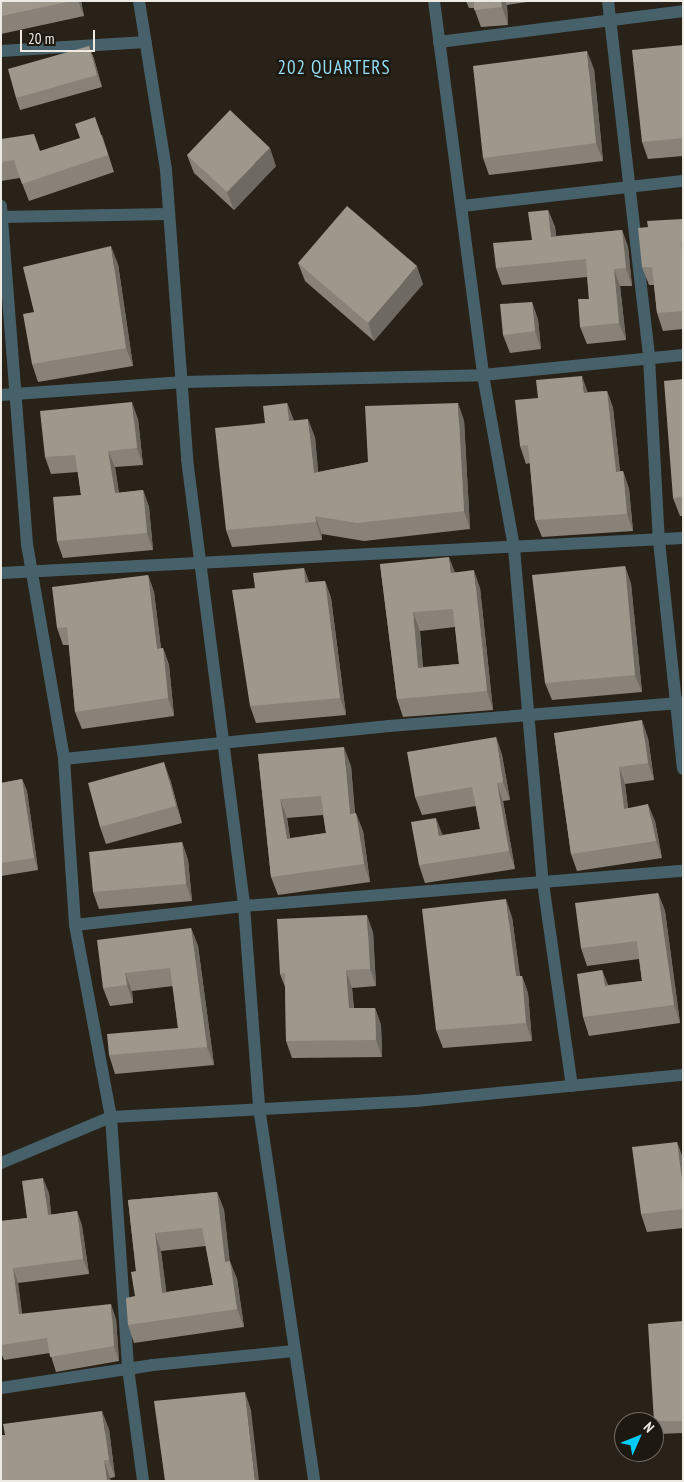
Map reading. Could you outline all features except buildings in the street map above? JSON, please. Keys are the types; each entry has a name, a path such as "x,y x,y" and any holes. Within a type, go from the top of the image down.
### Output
{"street":[{"path":"140,1 169,214 184,382 187,459 244,906 259,1107 293,1351 314,1481"},
{"path":"434,1 484,375 514,548 543,883 572,1086"},
{"path":"608,1 649,358 659,541 679,703 683,769"},
{"path":"439,42 683,12"},
{"path":"1,51 146,42"},
{"path":"462,206 683,181"},
{"path":"142,1481 128,1368 111,1117 75,925 64,760 34,570 27,544 7,395 2,213 169,214"},
{"path":"7,395 184,382 484,375 683,355"},
{"path":"1,573 659,541 683,538"},
{"path":"64,760 223,741 530,718 679,703"},
{"path":"75,925 244,906 683,871"},
{"path":"1,1163 111,1117 259,1107 416,1101 683,1075"},
{"path":"1,1388 128,1368 293,1351"}],"district":[{"name":"202 QUARTERS","path":"334,68"}]}
